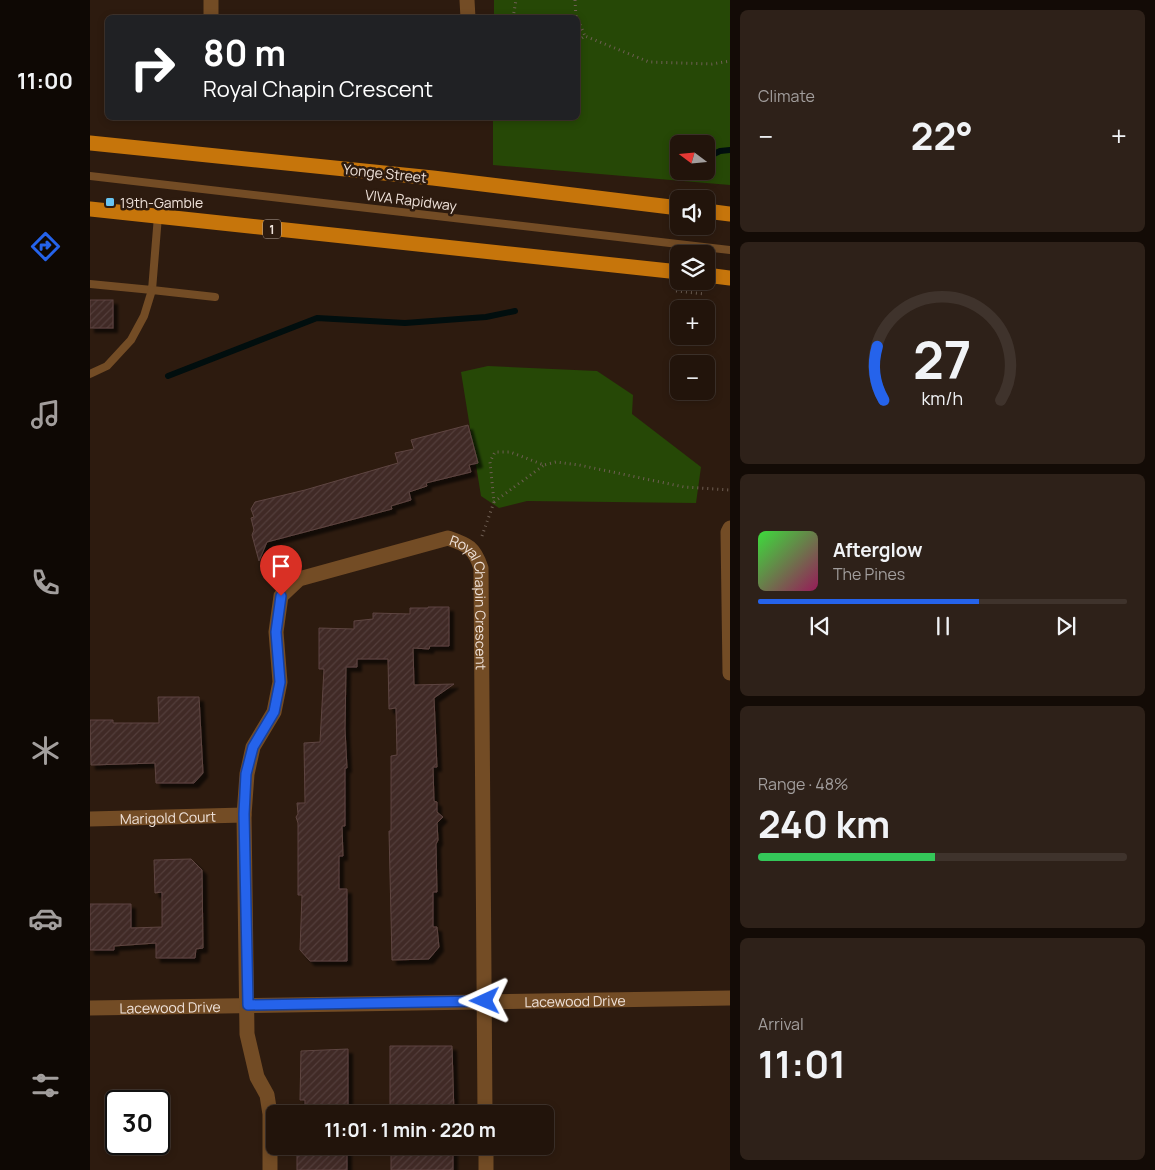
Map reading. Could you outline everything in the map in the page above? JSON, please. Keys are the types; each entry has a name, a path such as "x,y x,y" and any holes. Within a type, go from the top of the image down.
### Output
{"main road":[{"name":"Yonge Street","path":"90,143 433,178 670,207"},
{"name":"1","path":"90,209 670,271"},
{"path":"715,212 730,214"},
{"path":"715,276 730,278"}],"street":[{"path":"211,0 211,15"},
{"path":"467,0 468,15"},
{"path":"730,528 728,532 730,673"},
{"name":"Royal Chapin Crescent","path":"270,1170 270,1114 267,1095 257,1077 247,1034 244,814 246,774 253,747 274,712 280,682 276,632 281,596 299,579 448,538 466,544 476,553 481,568 485,1105"},
{"name":"Marigold Court","path":"90,819 244,814"},
{"name":"Lacewood Drive","path":"90,1008 730,998"},
{"path":"486,1155 486,1170"}],"lane":[{"name":"VIVA Rapidway","path":"90,176 730,250"},
{"path":"90,374 108,366 130,340 144,316 152,290 158,216"},
{"path":"90,284 215,297"}],"path":[{"path":"514,15 516,0"},
{"path":"575,0 576,15"},
{"path":"580,27 584,36 649,62 712,64 730,60"},
{"path":"580,39 584,36"},
{"path":"476,553 494,502 490,462 495,452 510,452 544,465"},
{"path":"494,502 544,465 556,462 684,487 730,490"}],"green space":[{"path":"494,0 730,0 730,185 671,180 715,180 715,135 670,135 670,180 493,165 493,120 580,120 580,15 494,15"},
{"path":"488,366 597,371 633,395 632,414 701,467 696,503 527,501 499,508 481,496 461,372"}],"building":[{"path":"90,300 113,300 113,328 90,328"},
{"path":"468,425 478,463 469,465 471,472 426,483 427,486 409,492 411,500 391,506 392,509 267,542 259,561 252,535 254,530 251,518 254,517 251,509 255,502 305,490 398,463 395,453 414,449 411,440"},
{"path":"449,607 449,646 430,646 429,649 413,648 414,685 454,684 434,698 437,767 433,767 434,801 437,802 437,812 443,817 437,823 437,892 433,892 433,927 437,927 439,947 429,959 392,960 389,831 391,831 391,756 397,755 396,708 389,709 388,659 357,659 357,667 346,667 345,729 347,768 345,768 345,826 342,826 343,856 339,856 339,889 347,889 347,961 310,961 300,950 302,895 298,895 298,823 296,817 298,814 297,803 305,803 304,743 320,742 324,669 319,669 319,628 354,629 354,621 373,619 373,613 410,614 410,608"},
{"path":"158,697 199,697 203,773 194,783 156,783 155,763 91,765 90,720 113,720 113,723 159,723"},
{"path":"191,859 202,870 203,948 196,949 195,958 156,958 156,943 114,946 114,950 90,950 90,904 131,904 131,928 162,927 162,892 155,893 154,860"},
{"path":"390,1046 452,1046 454,1105 390,1105"},
{"path":"348,1049 348,1105 305,1105 305,1100 300,1100 301,1051"},
{"path":"297,1155 347,1155 347,1170 297,1170"},
{"path":"391,1155 453,1155 453,1170 391,1170"}],"waterway":[{"path":"715,154 730,150"},
{"path":"168,376 317,318 405,323 486,317 515,311"}],"place":[{"name":"19th-Gamble","path":"110,202"}],"route":[{"path":"281,596 276,632 280,682 274,712 253,747 246,774 244,814 248,1005 485,1001"}]}
